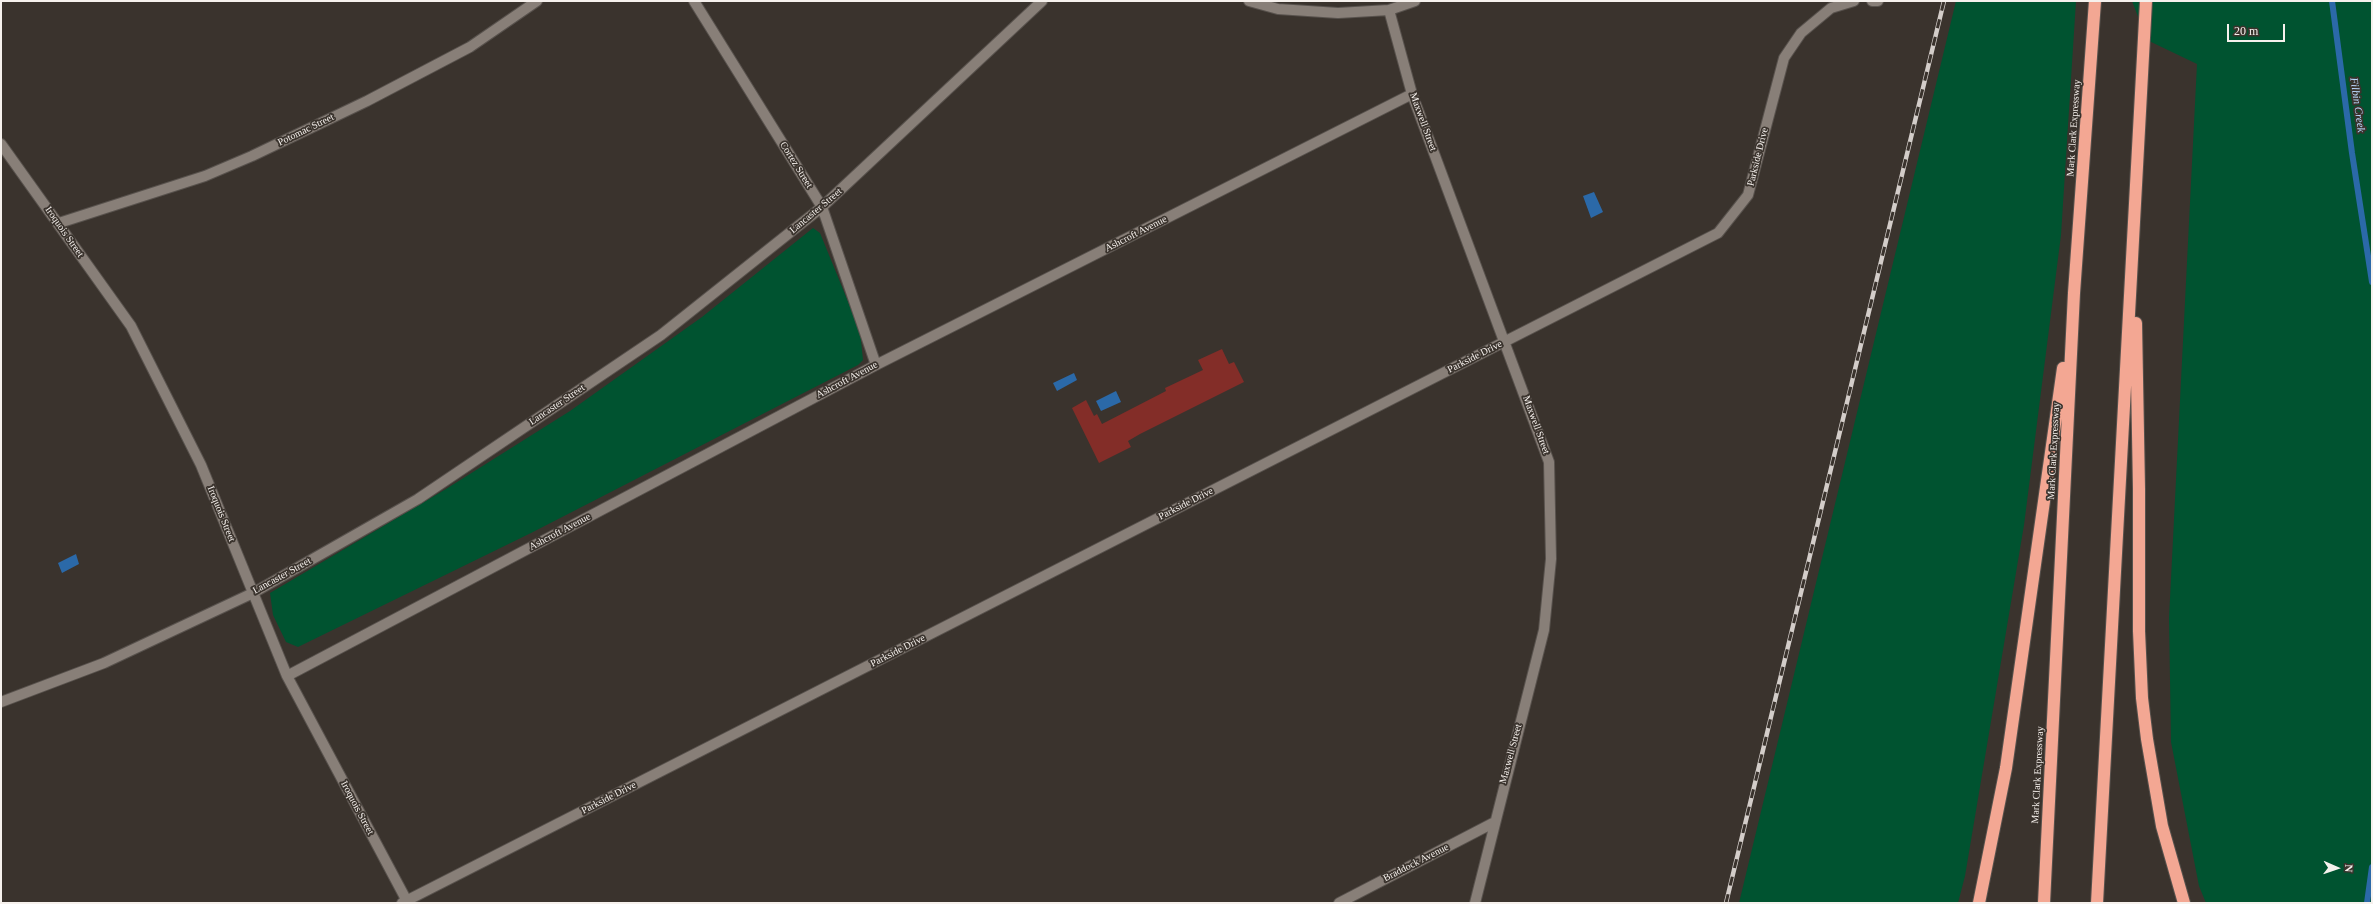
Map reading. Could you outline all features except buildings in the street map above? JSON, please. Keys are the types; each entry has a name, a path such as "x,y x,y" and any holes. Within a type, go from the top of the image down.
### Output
{"highway":[{"name":"Mark Clark Expressway","path":"2044,903 2074,293 2095,1"},
{"path":"2097,903 2146,1"},
{"path":"2134,226 2139,489 2139,631 2142,698 2157,798 2184,903"},
{"path":"1979,903 2006,768 2074,293"}],"street":[{"name":"Potomac Street","path":"59,223 204,176 252,156 367,101 470,47 537,1"},
{"name":"Cortez Street","path":"694,1 822,207 876,365"},
{"name":"Lancaster Street","path":"1,702 104,662 253,593 418,499 661,335 822,207 1042,1"},
{"path":"1249,1 1278,9 1338,13 1389,10 1415,1"},
{"name":"Parkside Drive","path":"405,902 1718,233 1748,195 1784,58 1800,33 1831,8 1854,1"},
{"path":"1872,1 1878,2"},
{"name":"Maxwell Street","path":"1389,10 1412,94 1506,341 1549,462 1551,559 1544,630 1475,903"},
{"name":"Ashcroft Avenue","path":"286,676 876,365 1412,94"},
{"name":"Iroquois Street","path":"1,144 59,223 131,326 200,465 286,676 405,902"},
{"name":"Braddock Avenue","path":"1339,903 1494,823"}],"green space":[{"path":"1956,1 2076,1 2061,235 2024,525 1965,876 1958,903 1739,903"},
{"path":"2132,1 2372,1 2372,903 2206,903 2199,886 2171,742 2169,618 2197,64 2147,40"},
{"path":"813,228 820,233 860,331 863,360 858,365 531,533 298,647 286,642 273,615 270,593 446,489 570,411 702,317"}],"water":[{"path":"1594,192 1603,212 1591,218 1583,196"},
{"path":"1074,373 1077,380 1057,391 1053,383"},
{"path":"1116,391 1121,402 1101,411 1096,401"},
{"path":"76,554 79,564 62,573 58,563"}],"waterway":[{"name":"Filbin Creek","path":"2332,1 2352,153 2372,282"},
{"name":"Filbin Creek","path":"2367,903 2372,867"}],"railway":[{"path":"1726,903 1944,1"}]}
